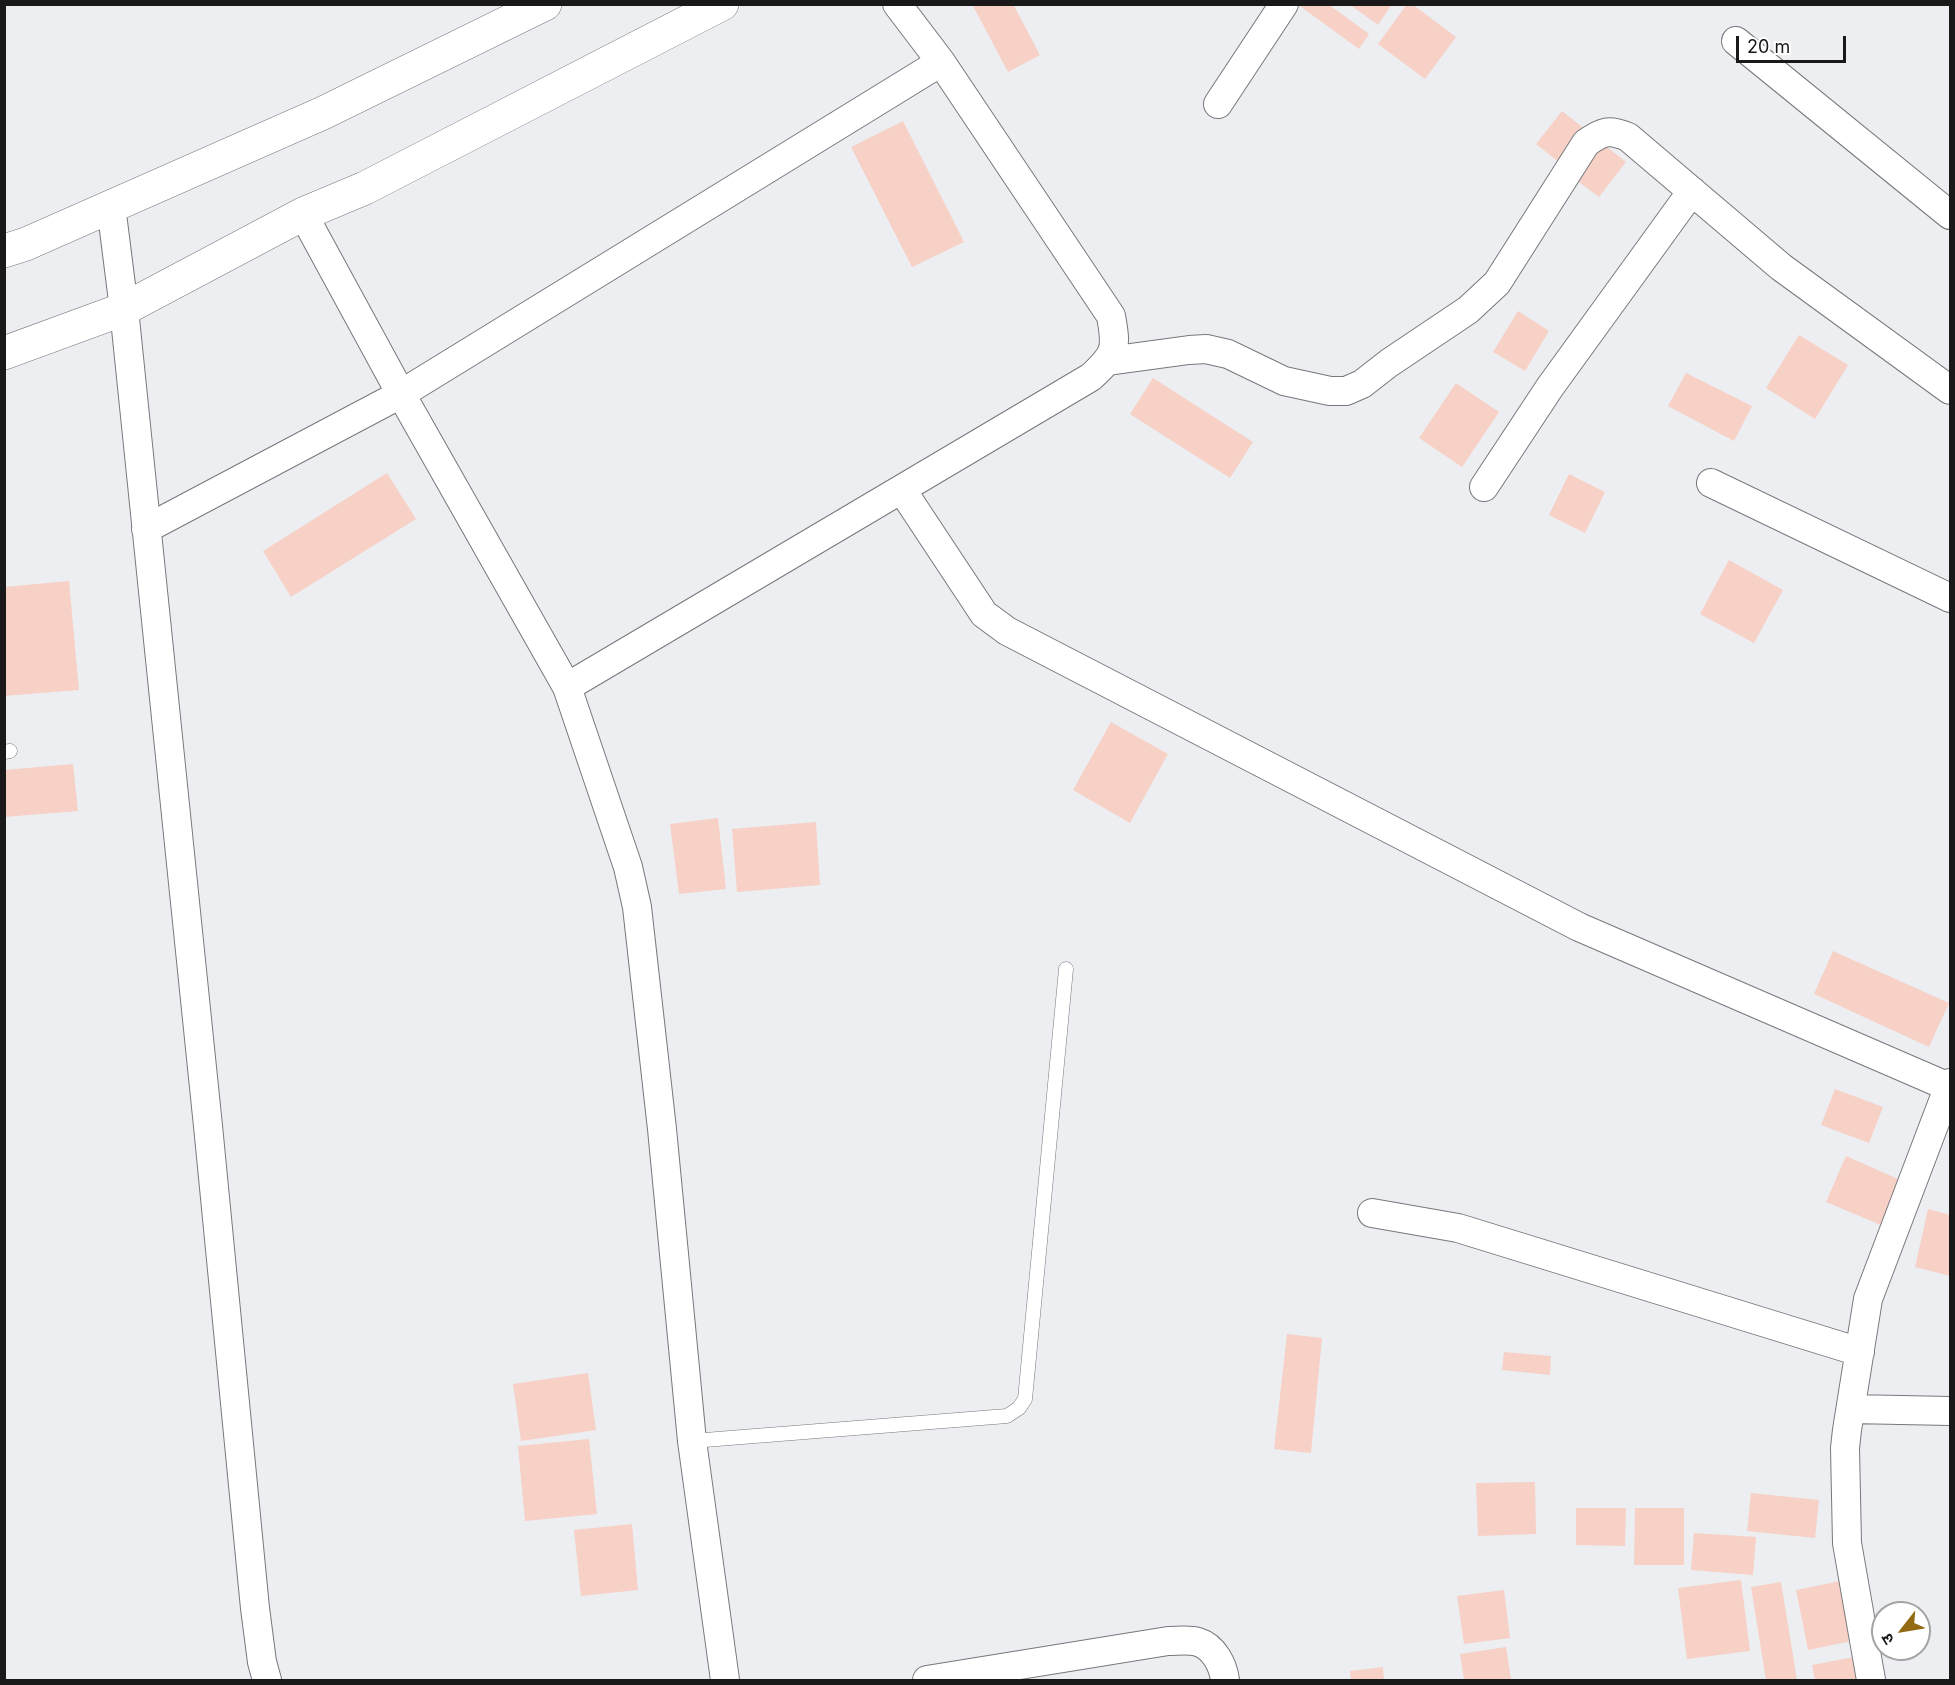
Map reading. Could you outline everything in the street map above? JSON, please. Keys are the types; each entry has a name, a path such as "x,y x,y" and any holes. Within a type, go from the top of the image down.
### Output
{"street":[{"path":"4,251 323,113 545,4"},
{"path":"4,353 124,309 303,214 364,188 722,4"},
{"path":"567,687 1091,377 1108,361 1115,341 1111,316 940,62 897,4"},
{"path":"1218,104 1284,4"},
{"path":"1736,41 1950,215"},
{"path":"146,529 401,394 940,62"},
{"path":"1108,361 1206,349 1228,354 1284,381 1330,391 1347,391 1362,384 1389,363 1449,324 1497,283 1586,143 1599,134 1614,131 1628,137 1781,267 1950,390"},
{"path":"1484,487 1550,387 1692,191"},
{"path":"111,206 124,309 208,1126 255,1608 262,1662 267,1680"},
{"path":"303,214 401,394 567,687 628,867 637,908 662,1129 692,1441 724,1680"},
{"path":"1711,483 1950,598"},
{"path":"902,490 984,614 1007,631 1579,927 1950,1085 1870,1293 1845,1448 1848,1543 1871,1680"},
{"path":"1372,1214 1458,1228 1860,1352"},
{"path":"1851,1409 1950,1411"},
{"path":"927,1680 1168,1641 1199,1642 1216,1655 1224,1671 1225,1680"}],"lane":[{"path":"692,1441 1007,1416 1019,1408 1026,1399 1066,969"}],"building":[{"path":"972,4 1013,4 1040,55 1008,72"},
{"path":"1297,4 1328,4 1369,34 1359,49"},
{"path":"1349,4 1392,4 1378,25"},
{"path":"1407,4 1412,4 1456,37 1425,79 1378,44"},
{"path":"1562,111 1586,130 1560,163 1536,144"},
{"path":"903,121 964,242 912,267 851,147"},
{"path":"1602,143 1626,162 1599,197 1575,179"},
{"path":"1518,311 1549,331 1525,371 1493,352"},
{"path":"1799,335 1848,365 1815,419 1766,388"},
{"path":"1686,373 1752,406 1734,441 1668,406"},
{"path":"1153,378 1253,442 1230,478 1130,414"},
{"path":"1456,383 1499,412 1462,467 1419,438"},
{"path":"387,473 416,519 291,597 263,551"},
{"path":"1569,474 1605,492 1585,533 1549,515"},
{"path":"1729,560 1783,590 1754,643 1700,614"},
{"path":"69,581 79,690 4,696 4,587"},
{"path":"1111,722 1168,754 1130,823 1073,790"},
{"path":"73,764 78,811 4,817 4,770"},
{"path":"718,818 726,889 679,894 670,824"},
{"path":"816,822 820,885 737,892 732,829"},
{"path":"1833,951 1949,1003 1929,1047 1814,994"},
{"path":"1835,1089 1883,1107 1869,1143 1821,1125"},
{"path":"1846,1156 1907,1183 1888,1228 1826,1202"},
{"path":"1928,1209 1950,1215 1950,1276 1915,1267"},
{"path":"1287,1334 1322,1338 1311,1453 1274,1449"},
{"path":"1504,1352 1551,1356 1550,1375 1502,1370"},
{"path":"588,1373 596,1430 521,1441 513,1384"},
{"path":"589,1439 597,1514 525,1521 518,1446"},
{"path":"1535,1482 1536,1534 1478,1536 1476,1483"},
{"path":"1751,1493 1819,1500 1815,1538 1747,1531"},
{"path":"1576,1508 1626,1508 1625,1546 1576,1545"},
{"path":"1635,1508 1684,1508 1684,1565 1634,1565"},
{"path":"632,1524 638,1590 581,1596 574,1530"},
{"path":"1694,1533 1756,1537 1753,1575 1691,1570"},
{"path":"1741,1580 1750,1651 1687,1659 1678,1588"},
{"path":"1845,1580 1857,1640 1808,1650 1796,1590"},
{"path":"1781,1582 1797,1680 1766,1680 1751,1587"},
{"path":"1504,1590 1510,1638 1464,1644 1457,1596"},
{"path":"1506,1647 1511,1679 1464,1680 1460,1654"},
{"path":"1859,1656 1864,1680 1815,1680 1812,1665"},
{"path":"1383,1667 1384,1680 1351,1680 1350,1671"}]}
